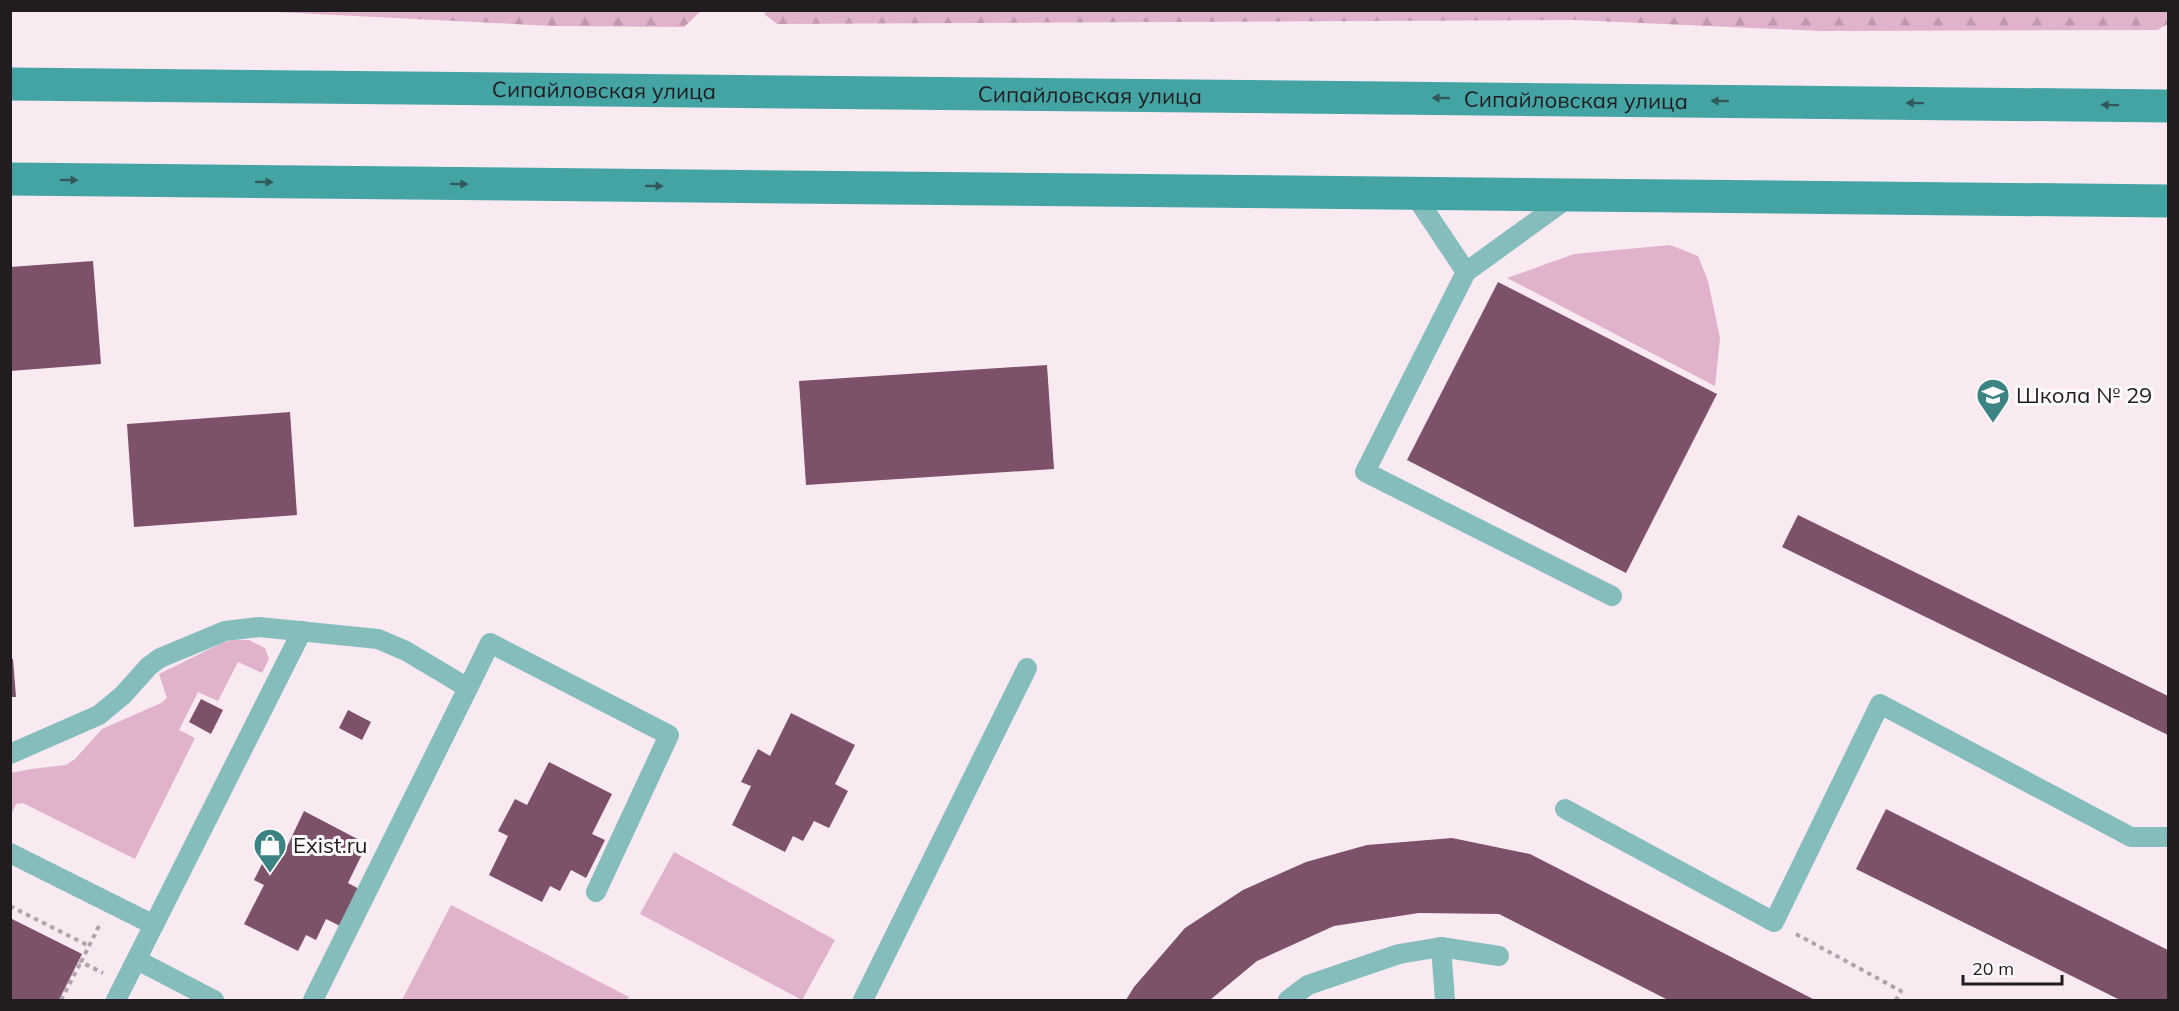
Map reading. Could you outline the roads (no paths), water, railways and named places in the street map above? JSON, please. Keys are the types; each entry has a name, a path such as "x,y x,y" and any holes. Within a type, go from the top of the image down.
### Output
{"main road":[{"name":"Сипайловская улица","path":"10,84 2169,106"},
{"path":"10,179 2169,201"}],"lane":[{"path":"1414,194 1466,272"},
{"path":"1572,195 1466,272 1365,472 1612,596"},
{"path":"10,754 99,715 160,658 225,631 259,627 365,637 394,645 468,688"},
{"path":"116,1000 302,631"},
{"path":"314,1000 490,642 669,735 596,892"},
{"path":"863,1000 1027,668"},
{"path":"1565,808 1774,922 1880,704 2132,837 2169,837"},
{"path":"10,853 154,925"},
{"path":"1288,1000 1308,986 1399,954 1441,947 1499,956"},
{"path":"1441,947 1445,1000"},
{"path":"136,960 214,1000"}],"place":[{"name":"Школа № 29","path":"1993,424"},
{"name":"Exist.ru","path":"270,874"}]}
